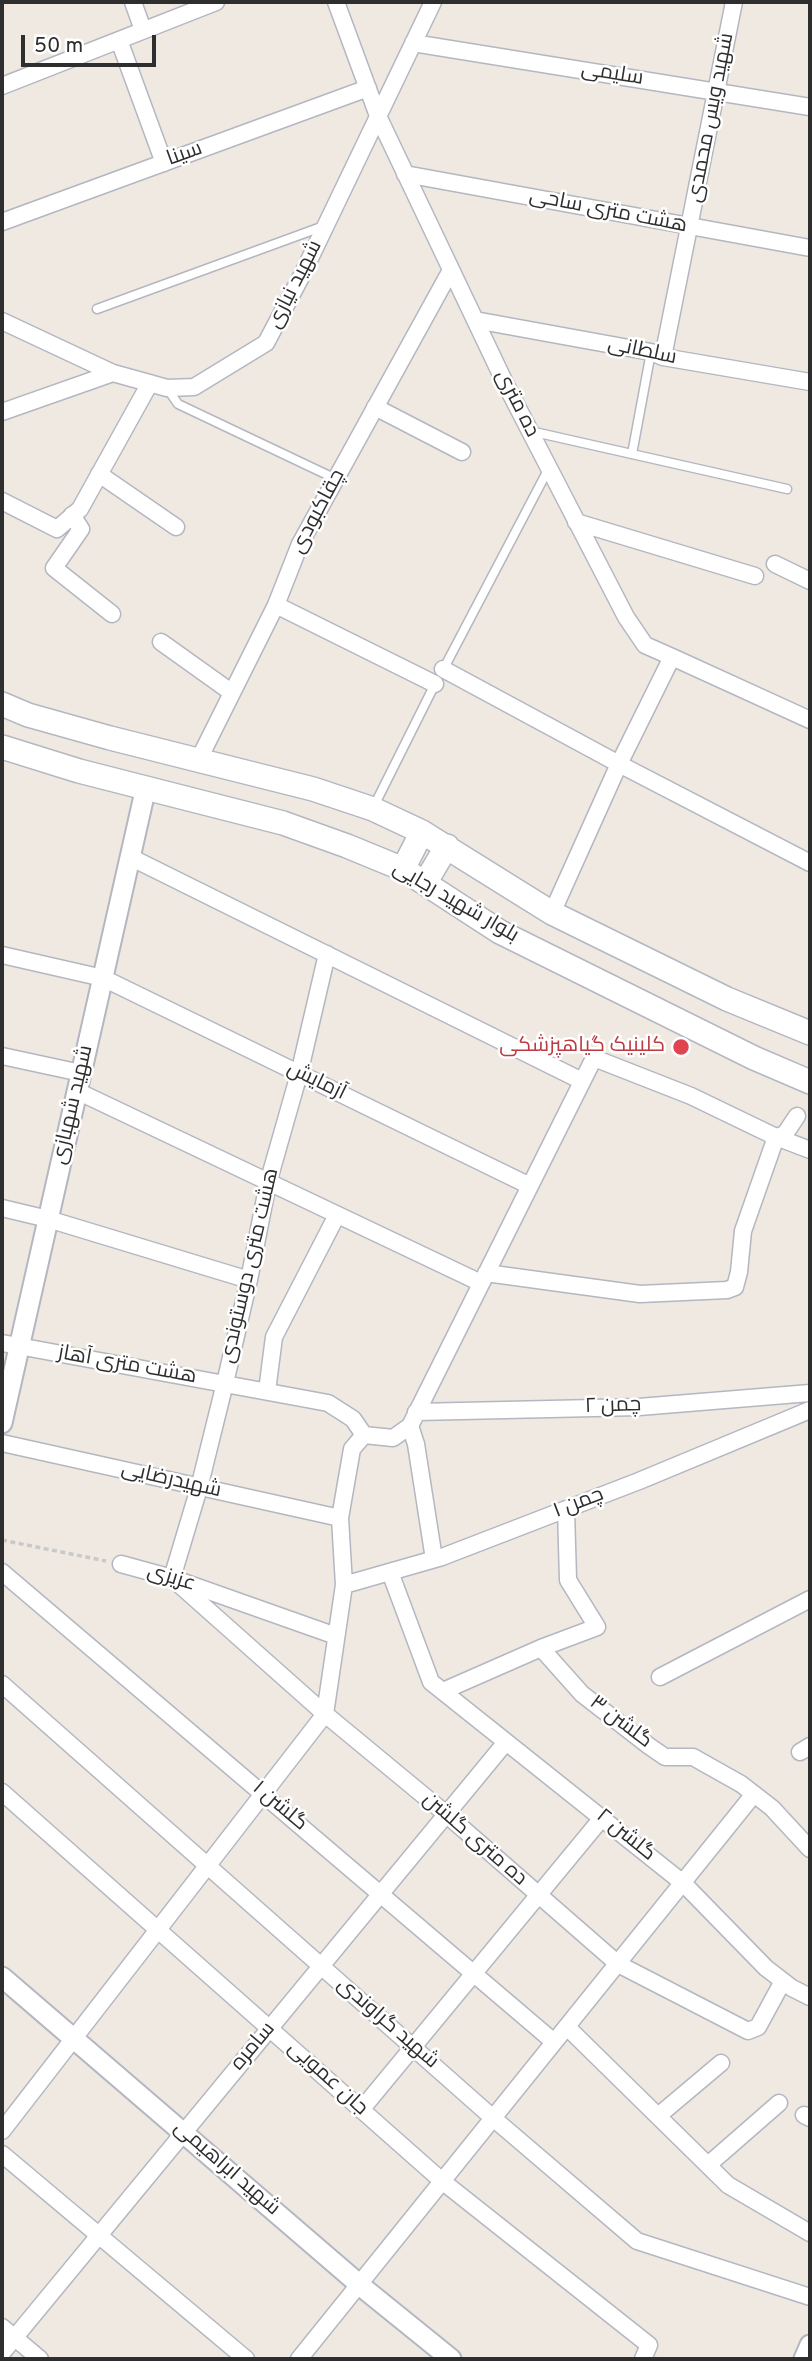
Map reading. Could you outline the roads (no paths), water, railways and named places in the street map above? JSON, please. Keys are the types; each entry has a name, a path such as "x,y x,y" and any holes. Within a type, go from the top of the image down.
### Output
{"main road":[{"name":"بلوار شهید رجایی","path":"2,704 28,715 313,789 373,809 447,846 552,913 727,999 810,1032"},
{"name":"بلوار شهید رجایی","path":"2,747 79,771 284,823 403,869 500,932 754,1058 810,1082"},
{"path":"403,869 422,832"},
{"path":"425,883 447,846"}],"street":[{"path":"133,2 143,30"},
{"path":"2,86 216,2"},
{"name":"ده متری","path":"336,2 378,116 405,174 530,431 626,617 645,645 668,664 810,720"},
{"name":"شهید نیازی","path":"2,321 113,373 167,388 194,387 266,343 433,2"},
{"name":"شهید ویس محمدی","path":"657,355 690,227 734,2"},
{"path":"119,40 164,163"},
{"name":"سلیمی","path":"413,43 810,107"},
{"name":"سینا","path":"2,222 368,88"},
{"name":"هشت متری ساحی","path":"405,174 810,248"},
{"name":"چقاکبودی","path":"199,760 276,605 300,544 451,270"},
{"name":"سلطانی","path":"475,320 810,382"},
{"path":"2,412 113,373"},
{"path":"2,501 57,529 80,509 150,383"},
{"path":"375,407 462,452"},
{"path":"99,474 176,527"},
{"path":"72,515 81,529 54,568 111,614"},
{"path":"576,522 755,576"},
{"path":"775,564 810,581"},
{"path":"276,605 435,684"},
{"path":"161,642 231,692"},
{"path":"552,913 619,764 668,664"},
{"path":"443,669 810,863"},
{"name":"شهید شهبازی","path":"2,1423 10,1345 48,1219 146,788"},
{"path":"130,857 582,1081"},
{"name":"هشت متری دوستوندی","path":"172,1578 199,1488 250,1280 268,1183 299,1074 327,954"},
{"path":"2,955 103,978"},
{"name":"آزمایش","path":"103,978 530,1186"},
{"path":"2,1056 79,1082 268,1183 484,1278 640,1294 727,1290 735,1287 743,1231 776,1137"},
{"path":"434,1559 413,1419 594,1058 691,1096 776,1137 810,1150"},
{"path":"776,1137 785,1134 797,1116"},
{"path":"2,1208 48,1219 250,1280"},
{"path":"267,1391 274,1337 337,1215"},
{"name":"هشت متری آهاز","path":"10,1345 225,1382 328,1403 353,1419 364,1436"},
{"name":"چمن ۲","path":"364,1436 393,1438 413,1419 639,1407 810,1393"},
{"name":"چمن ۱","path":"344,1585 434,1559 566,1509 810,1410"},
{"path":"2,2131 325,1714 344,1585 340,1518 352,1449 364,1436"},
{"name":"شهیدرضایی","path":"2,1443 340,1518"},
{"path":"390,1572 437,1687 597,1627 568,1580 566,1509"},
{"name":"عزیزی","path":"121,1564 172,1578 336,1636"},
{"name":"گلشن ۱","path":"2,1573 554,2042"},
{"name":"ده متری گلشن","path":"172,1578 325,1714 618,1964 748,2031 758,2027 783,1981"},
{"path":"660,1677 810,1599"},
{"name":"گلشن ۳","path":"541,1648 582,1694 649,1746 665,1757 693,1757 741,1784 772,1808 810,1849"},
{"name":"شهید گراوندی","path":"2,1684 493,2118 638,2241 810,2297"},
{"name":"گلشن ۲","path":"437,1687 683,1883 766,1968 810,1997"},
{"name":"سامره","path":"2,2353 8,2332 98,2235 506,1742"},
{"name":"جان عمویی","path":"2,1792 442,2181 649,2345 643,2359"},
{"path":"299,2359 754,1794"},
{"path":"361,2110 602,1818"},
{"name":"شهید ابراهیمی","path":"2,1977 359,2284 452,2359"},
{"path":"566,2027 728,2185 810,2233"},
{"path":"658,2116 721,2063"},
{"path":"708,2165 779,2103"},
{"path":"2,2154 246,2359"},
{"path":"8,2332 40,2359"},
{"path":"804,2359 810,2345"}],"lane":[{"path":"97,309 326,225"},
{"path":"632,454 657,355"},
{"path":"167,388 178,404 336,479"},
{"path":"530,431 787,489"},
{"path":"373,809 435,684 549,468"}],"place":[{"name":"کلینیک گیاهپزشکی","path":"681,1047"}]}
